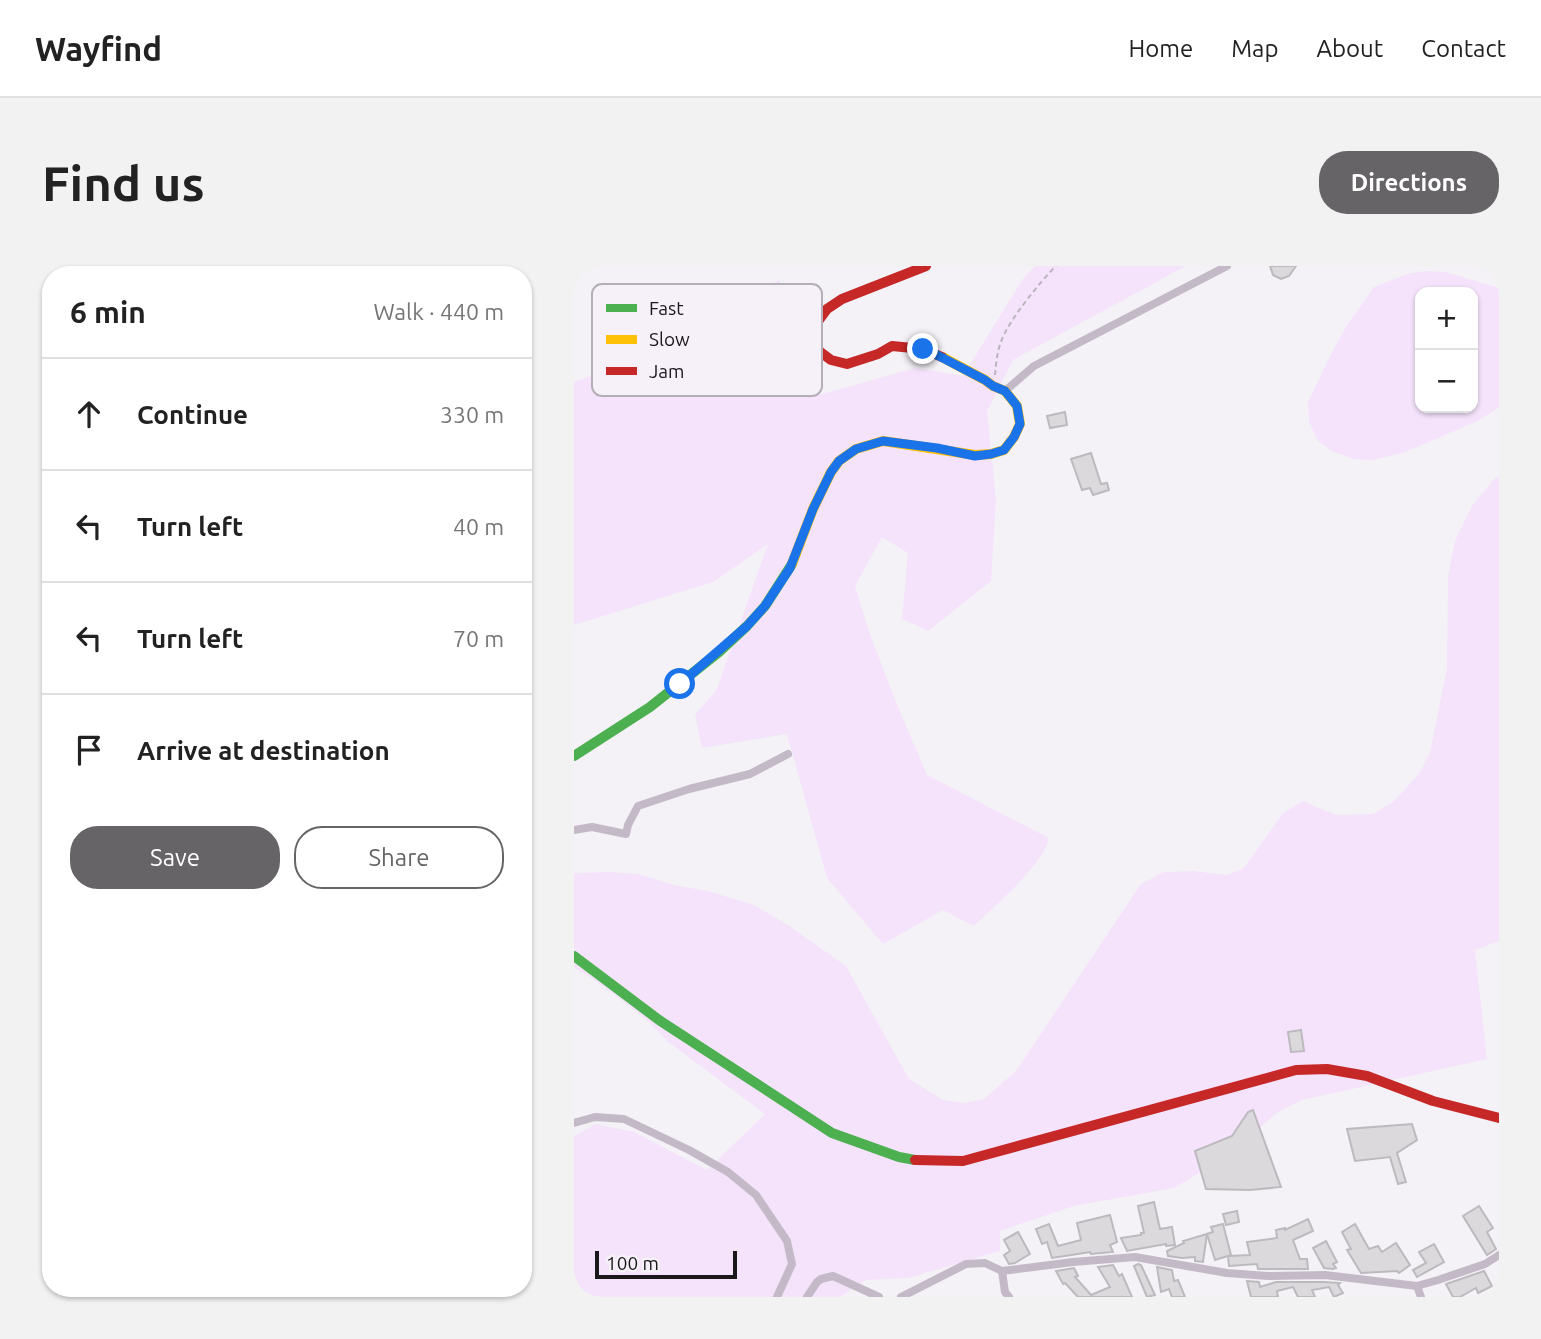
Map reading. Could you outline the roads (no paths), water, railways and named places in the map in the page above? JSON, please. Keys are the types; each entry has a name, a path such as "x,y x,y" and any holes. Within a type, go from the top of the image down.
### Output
{"street":[{"path":"822,316 842,299 926,266"},
{"path":"1005,391 1034,366 1227,266"},
{"path":"574,756 650,707 719,652 765,606 790,568 813,509 839,461 856,449 883,441 975,456 991,454 1004,450 1020,424 1017,406 1005,391 923,349 892,346 878,354 847,364 831,360 822,353"},
{"path":"574,830 592,827 626,834 638,806 688,789 750,774 788,754"},
{"path":"574,956 659,1020 832,1133 898,1157 923,1161 963,1161 1296,1070 1327,1069 1367,1076 1433,1101 1499,1118"},
{"path":"574,1123 595,1117 624,1119 690,1150 728,1172 756,1195 787,1241 792,1264 777,1297"},
{"path":"901,1297 966,1264 985,1264 1002,1271 1135,1257 1227,1273 1268,1276 1325,1275 1417,1286 1485,1264 1499,1255"},
{"path":"1002,1271 1005,1292 1009,1297"},
{"path":"807,1297 817,1282 833,1276 879,1297"},
{"path":"1417,1286 1420,1297"}]}
